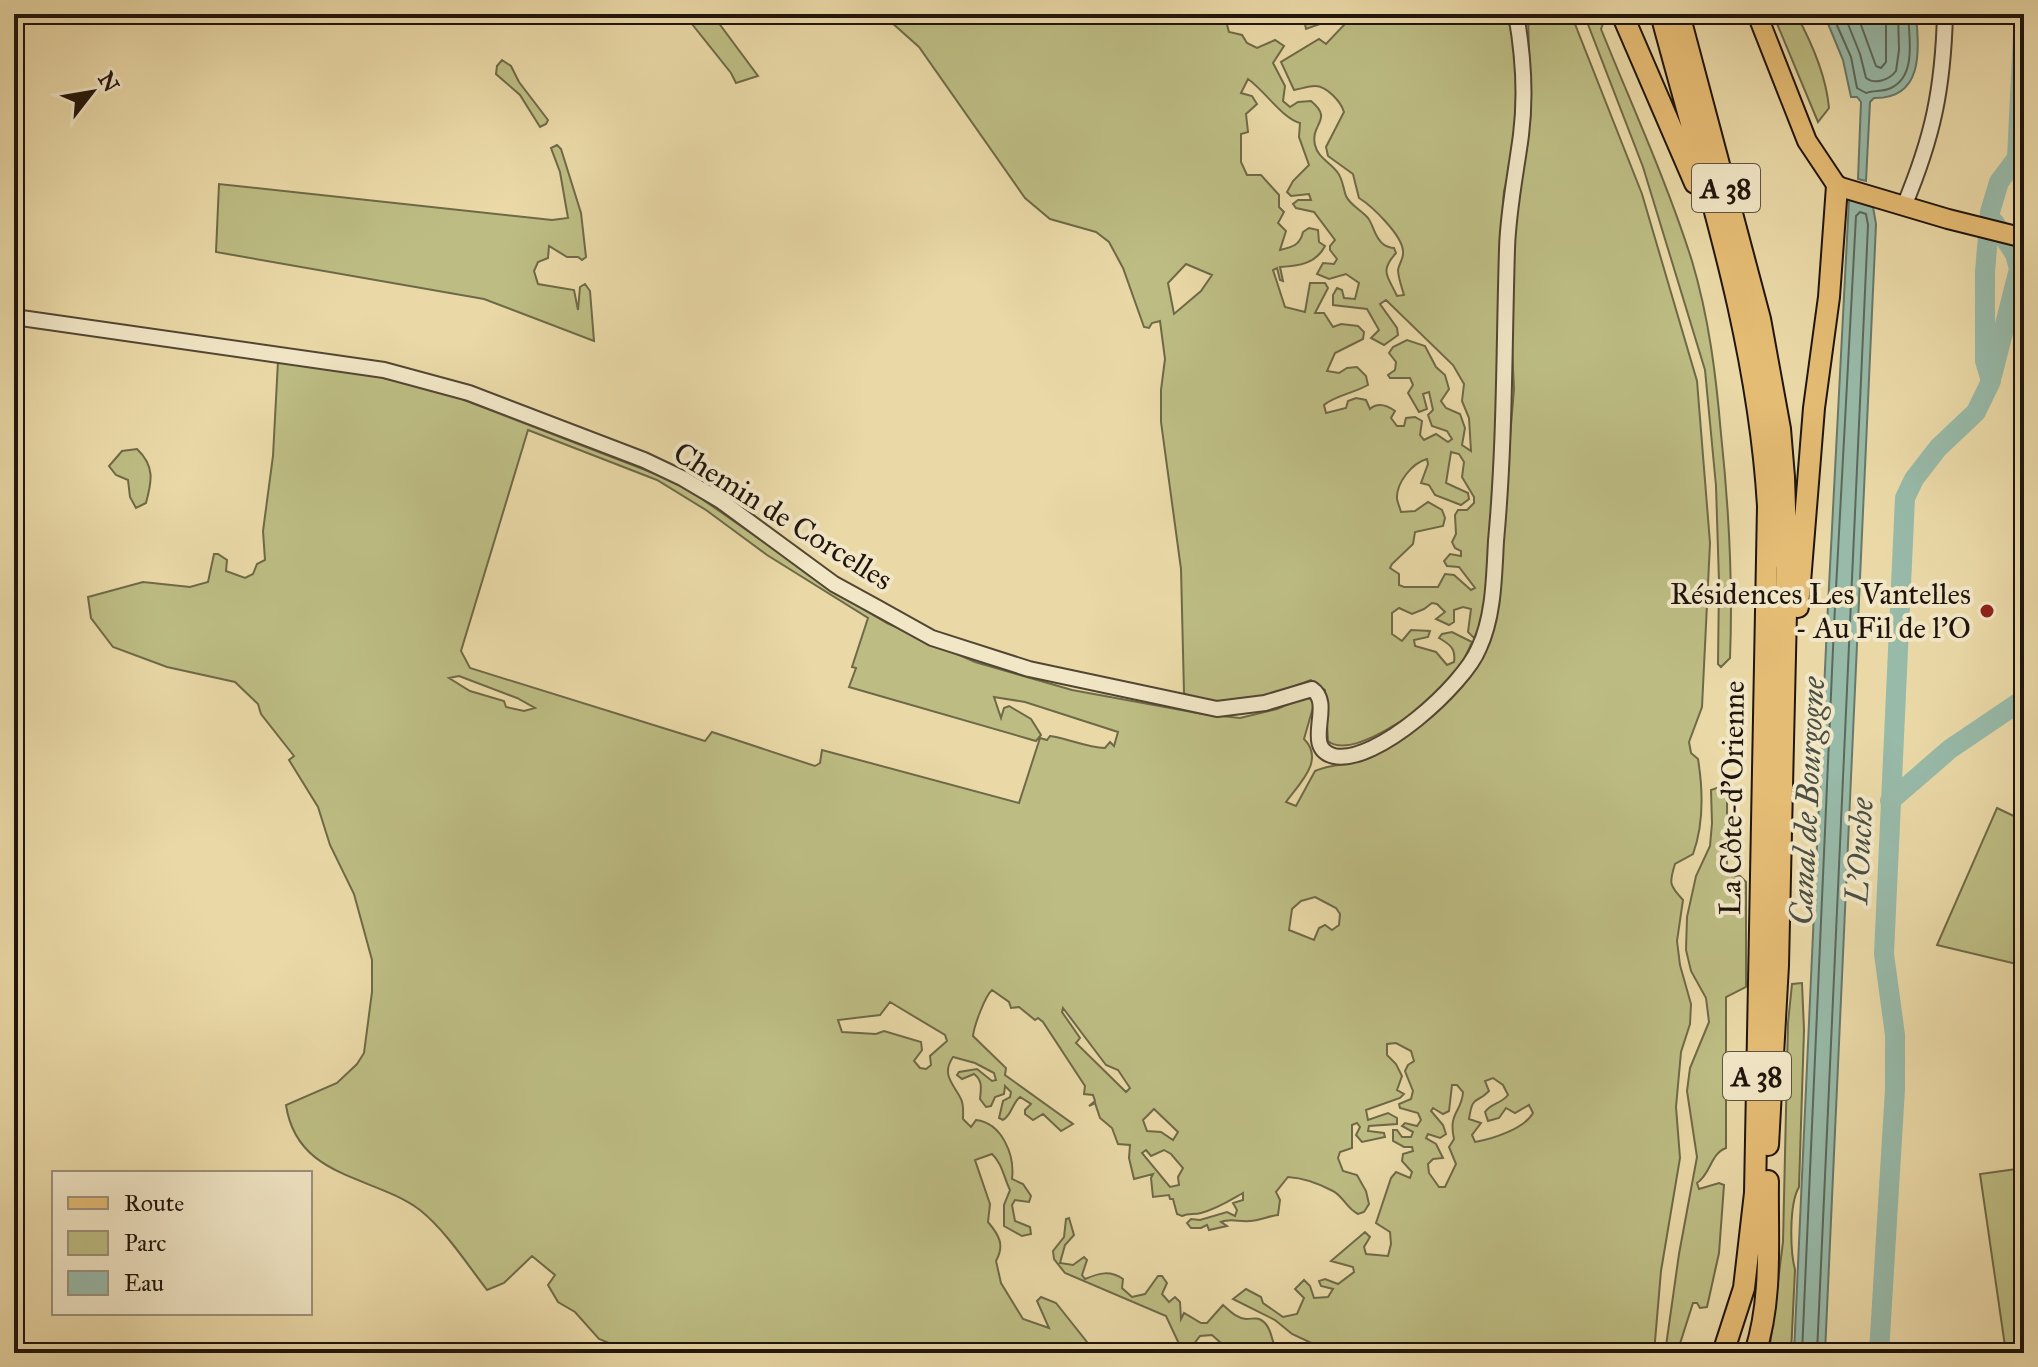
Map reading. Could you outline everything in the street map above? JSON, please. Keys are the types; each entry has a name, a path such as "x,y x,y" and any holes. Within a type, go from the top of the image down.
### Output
{"highway":[{"path":"1622,14 1730,270"},
{"name":"La Côte-d'Orienne","path":"1661,14 1730,270 1753,373 1762,427 1768,506 1755,1193 1744,1288 1723,1353"},
{"name":"La Côte-d'Orienne","path":"1679,14 1758,307 1780,429 1787,569 1778,965 1768,1161 1759,1272 1735,1353"},
{"path":"1783,742 1802,568 1814,408 1842,188"},
{"path":"1755,1353 1762,1328 1767,1281 1768,1161"}],"main road":[{"path":"1757,14 1807,141 1842,188 2024,238"}],"street":[{"name":"Chemin de Corcelles","path":"14,317 372,367 469,393 619,450 682,478 721,501 834,584 932,638 1029,669 1217,709 1265,703 1312,689 1321,701 1318,740 1325,752 1347,756 1368,749 1429,711 1462,677 1479,649 1488,621 1499,512 1507,245 1522,132 1522,49 1516,14"},
{"path":"1904,206 1924,158 1939,101 1945,14"}],"green space":[{"path":"684,14 712,14 758,76 736,83"},
{"path":"882,14 1232,14 1233,18 1226,21 1229,32 1242,35 1247,43 1257,48 1275,40 1284,46 1273,63 1285,86 1283,101 1290,107 1298,102 1311,101 1318,107 1321,117 1314,138 1315,145 1321,157 1338,173 1348,199 1368,218 1380,241 1394,248 1396,253 1386,270 1397,296 1404,295 1398,270 1403,251 1398,237 1359,198 1353,174 1328,156 1326,147 1344,112 1333,95 1320,87 1294,90 1281,62 1319,39 1326,44 1345,24 1328,21 1306,29 1305,24 1327,14 1507,14 1516,52 1517,108 1515,150 1504,191 1500,245 1497,446 1484,621 1474,638 1468,632 1471,609 1463,607 1454,610 1454,622 1449,625 1436,619 1445,612 1437,604 1432,603 1412,614 1399,608 1392,613 1392,634 1402,641 1411,630 1430,631 1428,637 1414,640 1415,646 1436,652 1447,665 1454,662 1454,654 1450,645 1439,638 1442,634 1452,632 1472,642 1452,679 1433,698 1387,730 1353,744 1339,745 1328,741 1325,690 1311,680 1265,696 1229,703 1197,700 1184,693 1181,569 1161,422 1165,359 1160,321 1152,323 1149,328 1144,327 1123,268 1109,242 1096,232 1050,219 1025,198 919,47","holes":["1248,79 1287,116 1300,123 1299,137 1309,165 1287,192 1291,196 1309,194 1311,200 1298,200 1293,204 1296,208 1314,212 1335,240 1330,250 1337,259 1334,264 1323,263 1317,274 1329,279 1346,274 1359,283 1355,299 1344,298 1342,290 1337,288 1333,305 1367,309 1379,330 1371,338 1384,345 1398,335 1397,328 1380,304 1386,300 1453,365 1464,384 1462,401 1469,418 1471,451 1462,445 1465,428 1460,414 1446,408 1441,401 1449,389 1445,375 1436,367 1425,346 1407,340 1393,347 1389,353 1396,362 1395,370 1388,375 1390,378 1410,378 1413,385 1408,393 1419,412 1427,409 1423,394 1429,392 1433,410 1428,415 1432,426 1447,431 1452,439 1448,442 1436,434 1424,440 1420,435 1422,421 1415,417 1406,418 1404,426 1397,426 1391,418 1395,411 1383,406 1370,409 1366,400 1356,398 1348,401 1346,408 1326,413 1324,405 1328,402 1368,385 1366,376 1357,367 1339,373 1327,371 1335,353 1363,339 1364,332 1358,326 1341,324 1333,327 1324,313 1315,313 1328,288 1325,283 1310,283 1305,312 1285,307 1273,270 1277,268 1283,281 1280,267 1312,260 1325,246 1319,242 1318,230 1309,228 1295,245 1280,250 1286,231 1278,223 1284,212 1279,207 1279,195 1261,175 1247,175 1241,162 1241,134 1248,132 1246,114 1257,104 1252,96 1241,93","1186,264 1212,275 1201,291 1174,314 1168,283","1451,452 1459,454 1464,462 1462,477 1474,497 1474,503 1467,510 1458,510 1455,515 1456,534 1452,542 1461,551 1461,556 1450,554 1444,561 1447,566 1459,567 1475,588 1471,590 1454,575 1445,574 1438,587 1399,585 1399,574 1390,568 1392,564 1413,544 1415,532 1443,526 1445,518 1442,510 1428,502 1415,511 1401,512 1397,493 1402,480 1411,469 1427,459 1421,483 1429,485 1435,495 1461,505 1469,499 1468,493 1446,483"]},
{"path":"1528,14 1571,14 1642,194 1697,381 1710,543 1702,707 1689,742 1691,753 1698,759 1702,807 1693,854 1675,864 1671,880 1683,900 1677,941 1691,1004 1690,1024 1681,1052 1676,1107 1680,1158 1661,1271 1654,1353 1347,1353 1346,1349 1335,1347 1324,1349 1292,1334 1275,1320 1233,1299 1246,1289 1261,1297 1263,1303 1283,1317 1297,1314 1304,1298 1295,1289 1304,1280 1314,1298 1328,1297 1333,1289 1321,1286 1319,1281 1325,1279 1338,1284 1354,1272 1353,1267 1331,1261 1365,1232 1370,1237 1364,1247 1366,1254 1388,1256 1390,1232 1376,1223 1391,1178 1396,1172 1410,1178 1412,1172 1402,1161 1403,1154 1413,1151 1412,1147 1404,1147 1393,1141 1393,1130 1397,1130 1402,1137 1411,1137 1413,1132 1402,1126 1405,1123 1417,1126 1421,1120 1418,1113 1400,1108 1399,1104 1411,1099 1413,1091 1405,1071 1414,1061 1411,1051 1396,1043 1387,1044 1387,1055 1402,1076 1397,1090 1404,1094 1366,1110 1368,1120 1388,1113 1397,1118 1397,1124 1369,1126 1368,1131 1384,1133 1385,1137 1362,1142 1356,1135 1360,1127 1357,1123 1352,1125 1352,1148 1340,1152 1338,1158 1343,1171 1357,1175 1366,1191 1369,1204 1364,1212 1354,1212 1336,1193 1322,1186 1288,1177 1276,1192 1280,1200 1278,1215 1253,1221 1224,1221 1221,1222 1227,1226 1209,1230 1207,1225 1191,1228 1187,1223 1191,1219 1200,1220 1227,1212 1235,1216 1237,1210 1233,1203 1243,1200 1243,1193 1212,1209 1182,1216 1177,1214 1169,1195 1153,1197 1153,1174 1134,1179 1129,1158 1130,1145 1118,1144 1112,1128 1100,1118 1095,1103 1089,1106 1095,1101 1093,1095 1084,1094 1085,1086 1043,1022 1038,1018 1035,1020 1019,1007 1011,1008 1009,1002 992,990 980,1012 973,1036 1006,1068 1005,1075 1073,1124 1061,1131 1043,1114 1033,1120 1025,1114 1031,1104 1020,1097 1003,1120 999,1118 1003,1101 1010,1097 1011,1092 1005,1086 1004,1094 995,1097 991,1106 986,1107 980,1099 979,1079 974,1074 962,1079 957,1075 977,1069 992,1081 996,1080 994,1073 975,1063 953,1057 948,1074 962,1101 963,1119 971,1127 976,1120 985,1122 1000,1134 1009,1151 1012,1179 1023,1184 1031,1196 1029,1202 1015,1200 1012,1205 1015,1221 1030,1227 1031,1234 1022,1236 1004,1226 1004,1205 1010,1190 998,1162 992,1154 975,1160 990,1204 988,1222 1000,1240 996,1261 1001,1283 1023,1319 1049,1328 1037,1301 1041,1297 1056,1303 1095,1352 1109,1353 620,1353 614,1345 599,1339 575,1312 558,1302 548,1285 555,1275 532,1256 504,1283 487,1290 447,1238 420,1210 401,1198 321,1162 305,1148 293,1129 286,1105 337,1083 364,1053 372,992 372,960 354,894 330,845 318,807 289,760 294,756 261,714 258,704 235,682 167,667 113,647 91,618 88,597 143,582 190,587 208,582 214,554 227,560 226,571 245,578 265,560 263,531 273,456 278,361 380,377 446,393 679,483 846,599 887,623 975,662 1072,690 1203,714 1240,718 1277,709 1305,697 1311,699 1314,704 1304,739 1310,747 1311,763 1286,802 1296,806 1315,771 1372,757 1414,730 1445,704 1478,657 1495,619 1514,389 1511,328 1515,216 1528,141","holes":["528,430 657,480 706,510 767,555 868,618 852,667 856,668 849,687 1036,741 1041,735 1031,719 1009,706 1004,708 1001,718 994,697 1025,702 1118,732 1114,746 1110,742 1105,748 1050,736 1047,740 1040,738 1019,803 822,750 820,763 815,766 712,732 705,741 470,668 461,651","459,676 535,708 524,711 506,707 504,701 470,691 449,678","1315,897 1336,908 1340,914 1339,925 1332,930 1325,925 1319,928 1314,940 1289,930 1292,909 1301,901","890,1002 945,1035 947,1041 930,1056 931,1065 926,1069 920,1068 914,1061 922,1050 921,1042 884,1031 876,1034 842,1032 838,1020 880,1015","1063,1008 1106,1065 1118,1070 1130,1088 1126,1092 1076,1043 1080,1038 1062,1012","1493,1078 1503,1085 1508,1095 1485,1112 1488,1121 1499,1118 1506,1108 1515,1113 1529,1105 1533,1113 1523,1124 1498,1136 1475,1142 1472,1135 1481,1123 1469,1119 1470,1111 1474,1102 1489,1091 1485,1081","1452,1085 1457,1085 1463,1092 1453,1123 1454,1139 1449,1147 1456,1164 1445,1187 1439,1187 1429,1173 1428,1164 1433,1159 1443,1158 1436,1144 1426,1138 1428,1134 1440,1138 1446,1134 1443,1125 1431,1111 1433,1108 1443,1114 1449,1111","1154,1109 1178,1132 1173,1140 1161,1132 1147,1131 1143,1120","1146,1150 1151,1156 1164,1150 1171,1154 1183,1168 1178,1177 1179,1185 1170,1187 1142,1153"]},
{"path":"1584,14 1601,14 1601,29 1672,202 1703,304 1717,390 1730,546 1730,658 1721,667 1718,664 1716,486 1705,370 1643,167"},
{"path":"1773,14 1796,14 1813,48 1825,83 1829,108 1818,122"},
{"path":"502,60 511,66 519,82 548,120 546,124 540,127 520,95 496,74"},
{"path":"557,145 561,149 581,213 586,257 582,260 567,257 549,246 548,258 538,262 534,271 538,284 574,290 578,310 580,287 585,284 590,291 594,341 484,299 216,252 219,184 552,220 568,218 560,172 551,148"},
{"path":"137,449 147,462 151,481 146,503 136,508 130,497 128,480 116,475 109,466 122,451"},
{"path":"1720,787 1727,792 1727,875 1740,876 1746,882 1746,987 1726,997 1726,1148 1717,1155 1697,1183 1699,1189 1719,1183 1724,1185 1719,1253 1707,1307 1700,1308 1693,1303 1677,1353 1665,1353 1697,1157 1687,1091 1690,1068 1709,1022 1706,998 1691,971 1686,950 1687,917 1696,876 1710,846 1711,790"},
{"path":"1997,808 2022,820 2024,818 2024,1020 2021,965 1937,945"},
{"path":"1802,983 1804,1030 1799,1187 1793,1204 1791,1227 1795,1270 1791,1353 1769,1353 1783,1242 1788,1023 1792,984"},
{"path":"2024,1168 2024,1353 2006,1353 1980,1174"},
{"path":"1069,1218 1074,1235 1065,1245 1060,1263 1073,1265 1084,1257 1087,1260 1082,1275 1085,1279 1114,1274 1123,1279 1122,1288 1132,1297 1145,1294 1158,1276 1162,1276 1167,1283 1162,1294 1169,1302 1175,1297 1180,1302 1181,1319 1184,1313 1207,1323 1223,1305 1239,1317 1263,1321 1280,1353 1232,1353 1212,1335 1200,1336 1190,1349 1180,1346 1166,1316 1065,1273 1054,1259 1053,1251 1064,1237 1066,1219"}],"water":[{"path":"1824,14 1916,14 1917,57 1910,81 1902,90 1870,102 1866,181 1858,179 1861,102 1857,97 1851,97 1843,60"},
{"path":"1849,200 1873,207 1876,224 1825,1353 1794,1353 1827,625"}],"waterway":[{"name":"L'Ouche","path":"1879,1353 1895,1089 1895,1035 1884,954 1905,498 1914,479 1938,448 1976,412 1991,381 1985,361 1985,272 1990,212 1999,182 2017,158 2024,14"},
{"name":"L'Ouche","path":"1992,376 2019,269 2015,254 1994,222"},
{"path":"1890,801 1950,749 2024,699"}],"place":[{"name":"Résidences Les Vantelles - Au Fil de l'O","path":"1987,611"}],"water label":[{"name":"Canal de Bourgogne","path":"1807,801"}]}
